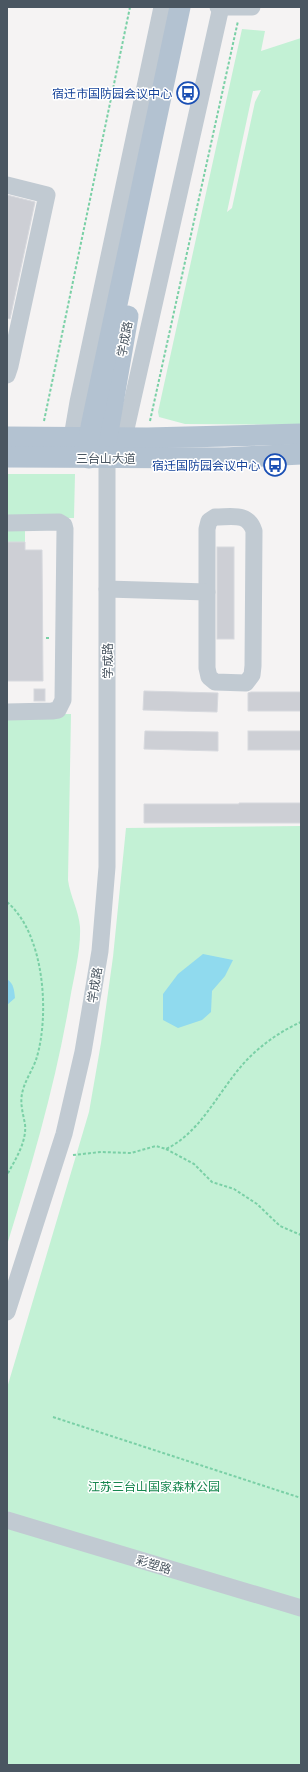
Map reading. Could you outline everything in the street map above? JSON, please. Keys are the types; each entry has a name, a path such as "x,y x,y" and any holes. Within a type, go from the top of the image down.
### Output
{"main road":[{"name":"学成路","path":"106,458 98,438 180,7"},
{"name":"学成路","path":"98,438 140,255 193,7"},
{"name":"三台山大道","path":"7,437 147,438 301,434"},
{"name":"三台山大道","path":"7,457 225,458 301,454"}],"street":[{"path":"106,458 98,438 78,402 162,7"},
{"path":"69,458 98,438 220,7 252,7"},
{"path":"7,185 46,195 12,358 7,375"},
{"name":"学成路","path":"7,1312 64,1134 83,1052 100,951 107,867 106,458"},
{"path":"215,517 246,518 251,523 254,531 254,666 252,675 246,683 216,682 210,677 207,668 207,592 207,529 209,521 215,517"},
{"path":"7,523 59,522 64,524 65,529 63,700 58,710 7,712"},
{"path":"106,589 207,592"},
{"name":"彩塑路","path":"7,1520 301,1608"}],"path":[{"path":"40,437 130,7"},
{"path":"147,438 241,7"},
{"path":"7,902 20,916 30,935 39,967 44,1002 43,1030 36,1060 21,1095 25,1126 24,1138 7,1175"},
{"path":"166,1148 177,1143 190,1132 239,1068 265,1043 301,1022"},
{"path":"56,1158 88,1152 131,1153 156,1146 166,1148 194,1164 212,1182 234,1189 256,1204 280,1226 301,1235"},
{"path":"53,1417 301,1498"}],"green space":[{"path":"242,29 265,31 261,51 301,38 301,425 185,424 159,417 158,412","holes":["261,90 255,102 232,208 227,212 253,91"]},
{"path":"7,474 75,474 74,518 7,518"},
{"path":"7,526 25,526 25,542 7,542"},
{"path":"7,714 71,714 68,880 79,921 80,936 77,963 51,1092 7,1245"},
{"name":"江苏三台山国家森林公园","path":"301,826 301,1765 7,1765 7,1388 89,1112 101,1043 113,957 126,828"}],"water":[{"path":"203,954 233,960 225,976 212,991 211,1012 202,1020 178,1028 163,1020 163,994 178,974"},
{"path":"7,979 12,985 15,998 7,1005"}],"building":[{"path":"7,195 35,202 10,319 7,318"},
{"path":"7,542 25,542 25,550 42,550 43,681 7,681"},
{"path":"217,547 234,547 234,639 217,639"},
{"path":"34,689 45,689 45,701 34,701"},
{"path":"144,691 218,693 217,712 143,710"},
{"path":"301,692 301,711 248,711 248,693"},
{"path":"145,731 218,732 218,751 144,749"},
{"path":"248,731 301,731 301,750 248,750"},
{"path":"301,803 301,823 144,823 144,804"}],"place":[{"name":"宿迁市国防园会议中心","path":"188,93"},
{"name":"宿迁国防园会议中心","path":"275,465"}]}
